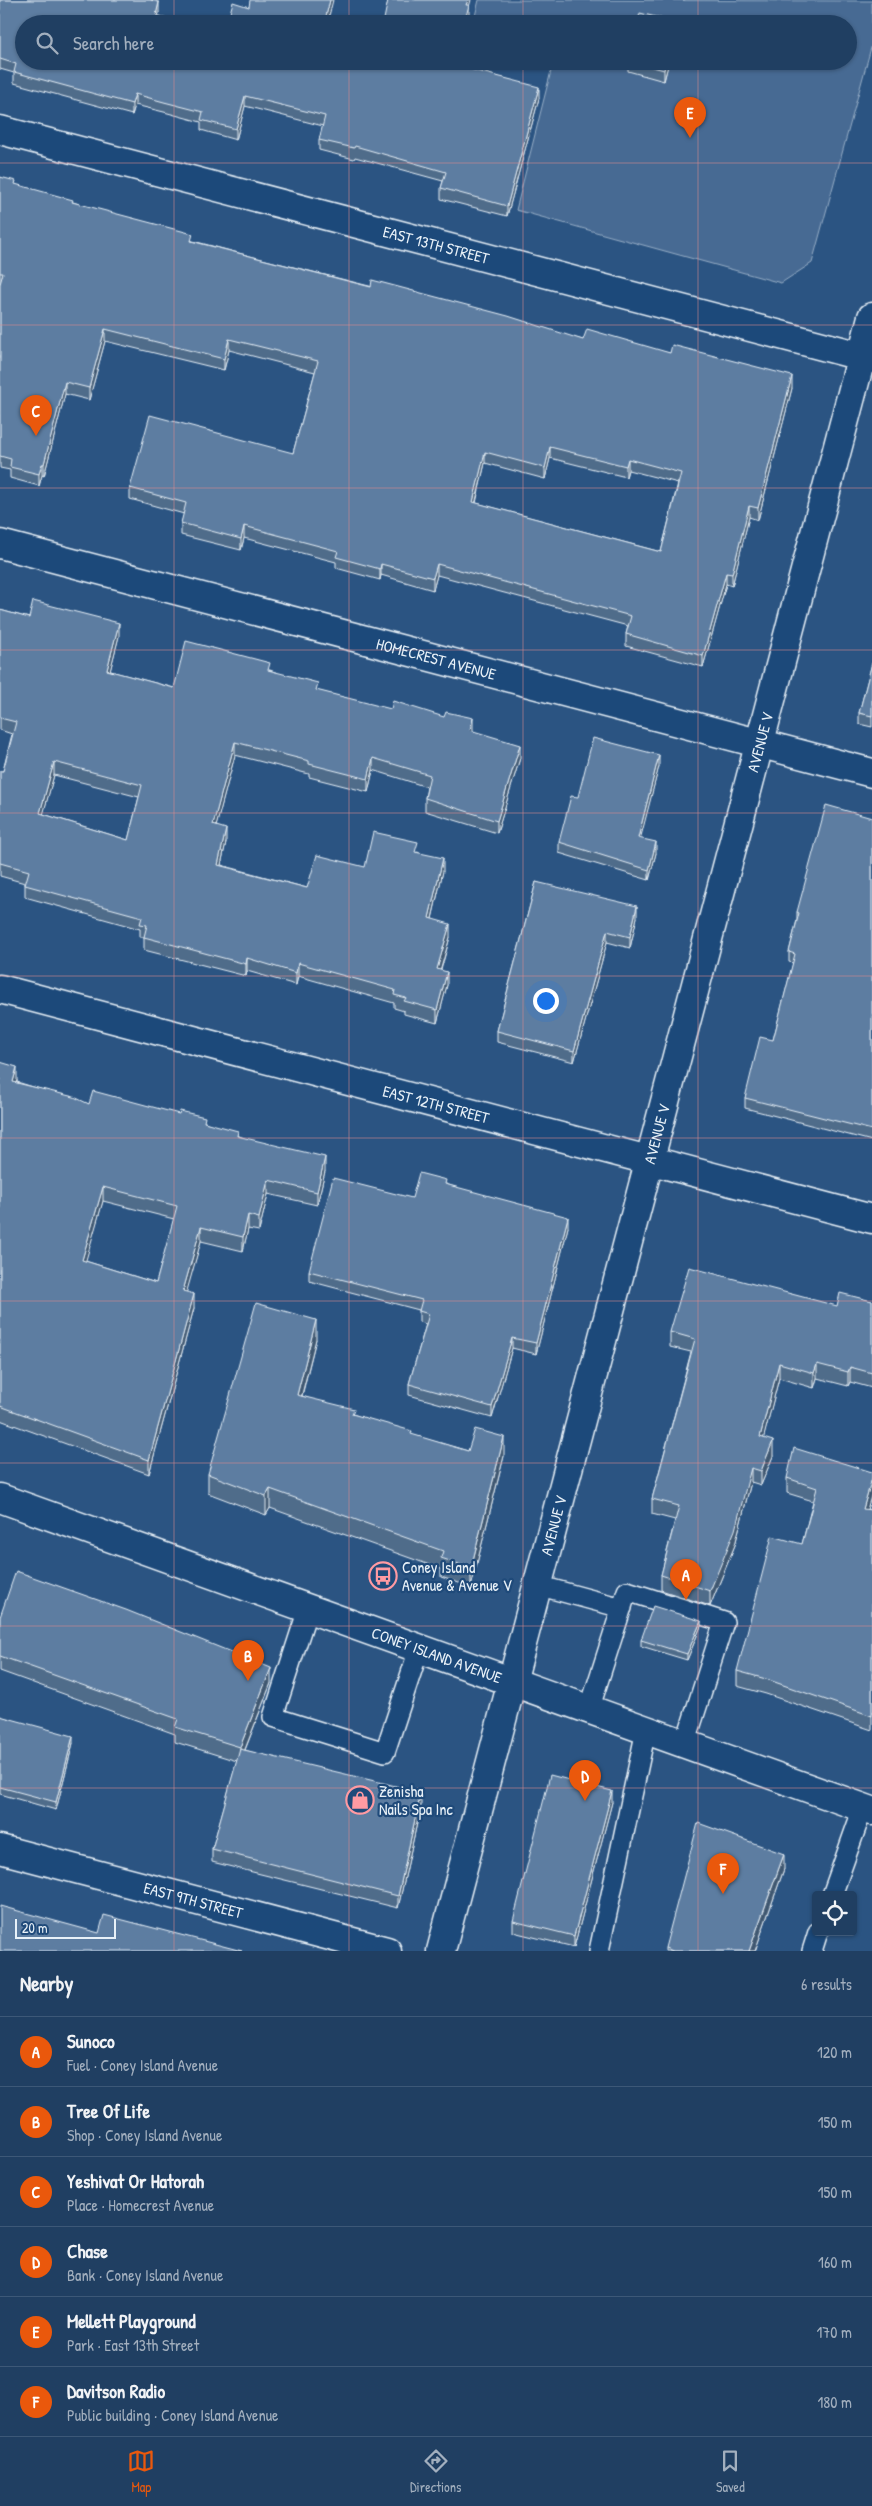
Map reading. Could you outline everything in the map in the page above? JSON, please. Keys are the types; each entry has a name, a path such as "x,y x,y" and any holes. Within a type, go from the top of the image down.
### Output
{"street":[{"name":"EAST 13TH STREET","path":"0,130 867,358"},
{"name":"AVENUE V","path":"441,1951 759,744 867,358 872,316"},
{"name":"HOMECREST AVENUE","path":"0,544 872,774"},
{"name":"EAST 12TH STREET","path":"0,990 872,1219"},
{"name":"CONEY ISLAND AVENUE","path":"0,1498 867,1809"},
{"name":"EAST 9TH STREET","path":"0,1849 387,1951"}],"lane":[{"path":"537,1586 622,1608"},
{"path":"589,1710 627,1591 724,1622 685,1744"},
{"path":"308,1609 272,1716 385,1752 419,1649"},
{"path":"599,1951 646,1730"},
{"path":"834,1891 867,1809"},
{"path":"812,1951 817,1936"}],"shaded area":[{"path":"479,0 872,1 872,44 812,263 781,283 516,210 551,70 857,70 857,15 475,15"}],"building":[{"path":"0,0 150,0 159,2 156,15 15,15 15,64 0,59"},
{"path":"250,0 330,0 326,15 229,15 233,2 249,7"},
{"path":"388,0 468,0 466,5 469,5 466,15 385,15"},
{"path":"15,68 15,70 473,70 539,87 507,206 441,188 446,172 355,146 354,148 319,140 325,116 245,96 236,129 201,120 203,112 135,94 132,104 14,72"},
{"path":"0,177 16,181 15,184 73,200 72,202 193,234 191,241 371,287 372,280 508,316 583,340 587,329 670,353 672,345 792,376 758,508 749,506 732,574 726,573 703,656 626,634 631,616 437,564 433,578 381,564 380,569 336,557 338,551 244,526 241,539 181,523 186,503 130,488 150,415 293,453 318,361 229,339 224,359 105,329 89,388 65,382 44,464 42,464 39,474 10,467 11,459 0,456 0,284 3,273 0,273","holes":["550,447 626,466 628,459 681,473 661,552 473,502 485,452 545,468"]},
{"path":"33,601 119,623 107,670 174,688 186,641 270,663 268,670 318,683 316,690 391,709 393,701 444,717 446,712 473,718 470,730 520,745 497,821 425,798 430,775 373,758 368,779 309,764 309,761 235,742 213,825 226,829 218,865 307,888 317,855 365,867 373,832 418,842 415,852 443,858 429,918 450,924 437,969 447,972 437,1010 404,1001 406,998 394,995 395,990 298,963 296,973 247,958 246,964 144,937 147,925 140,924 142,917 25,885 29,871 0,863 0,771 3,771 16,722 0,718 0,610 29,618","holes":["54,762 142,785 128,840 40,813"]},
{"path":"872,663 872,716 859,713"},
{"path":"593,738 659,755 638,838 656,842 649,870 559,842 571,796 578,797"},
{"path":"826,805 872,818 872,1130 745,1098 760,1037 773,1040 795,954 789,952 799,913 797,912"},
{"path":"536,882 637,906 630,937 607,931 574,1051 497,1031"},
{"path":"0,1062 17,1067 13,1082 74,1097 89,1104 93,1091 179,1114 180,1111 205,1117 204,1122 238,1131 237,1136 325,1157 317,1192 268,1180 259,1218 248,1215 243,1237 201,1227 183,1291 194,1294 149,1460 0,1406","holes":["103,1187 177,1206 156,1283 82,1260"]},
{"path":"419,1173 446,1180 445,1184 568,1217 536,1343 512,1338 492,1407 409,1384 429,1314 419,1311 422,1300 309,1271 333,1178 412,1198"},
{"path":"689,1267 837,1306 840,1293 872,1301 872,1373 850,1367 848,1372 817,1364 814,1373 779,1363 760,1437 773,1441 761,1471 751,1468 735,1530 710,1591 661,1575 679,1506 652,1499 695,1339 670,1332"},
{"path":"256,1303 316,1320 297,1395 354,1409 352,1414 412,1431 411,1434 468,1451 475,1429 504,1437 471,1568 441,1558 443,1551 270,1489 266,1496 208,1474"},
{"path":"794,1448 872,1472 863,1509 872,1510 872,1716 766,1679 737,1671 772,1536 802,1544 817,1488 787,1478"},
{"path":"16,1571 126,1610 271,1668 240,1747 175,1727 178,1719 0,1656 0,1617"},
{"path":"653,1606 701,1621 687,1654 641,1640"},
{"path":"0,1716 73,1736 56,1802 0,1787"},
{"path":"240,1749 421,1792 398,1896 212,1849"},
{"path":"550,1775 612,1791 574,1936 513,1921"},
{"path":"698,1823 784,1854 749,1951 673,1951 665,1948"},
{"path":"0,1906 99,1933 104,1915 242,1951 0,1951"}],"place":[{"name":"Mellett Playground","path":"690,138"},
{"name":"Yeshivat Or Hatorah","path":"36,436"},
{"name":"Coney Island Avenue & Avenue V","path":"383,1576"},
{"name":"Sunoco","path":"686,1600"},
{"name":"Tree Of Life","path":"248,1681"},
{"name":"Zenisha Nails Spa Inc","path":"360,1800"},
{"name":"Chase","path":"585,1801"},
{"name":"Davitson Radio","path":"723,1894"}]}
